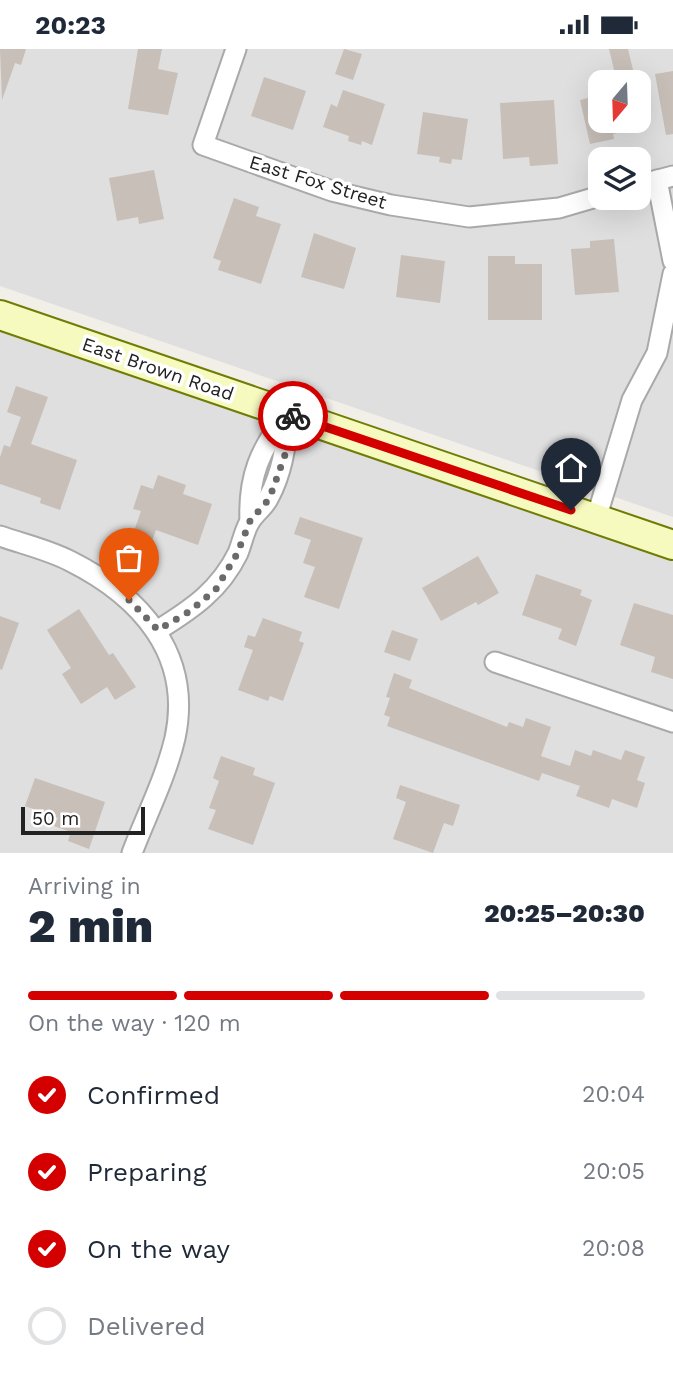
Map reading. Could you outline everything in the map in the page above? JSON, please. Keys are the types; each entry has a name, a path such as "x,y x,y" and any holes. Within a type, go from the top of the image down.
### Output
{"main road":[{"name":"East Brown Road","path":"0,315 673,545"}],"street":[{"name":"East Fox Street","path":"236,49 203,145 332,191 391,205 469,217 559,208 588,200"},
{"path":"656,181 673,261"},
{"path":"596,519 632,400 657,353 673,274"},
{"path":"158,630 190,611 216,589 237,554 250,521 248,492 266,440 288,414"},
{"path":"0,536 68,559 115,585 158,630 175,672 178,702 174,738 132,853"},
{"path":"495,662 673,722"}],"shaded area":[{"path":"0,49 673,49 673,517 0,286"},
{"path":"0,315 673,545 673,853 0,853"}],"building":[{"path":"0,49 26,49 21,65 15,63 2,100"},
{"path":"138,49 162,49 158,69 178,73 168,115 128,109"},
{"path":"344,49 362,54 353,80 335,74"},
{"path":"609,49 628,49 633,70 614,70"},
{"path":"673,71 673,134 666,135 655,74"},
{"path":"264,77 306,91 293,130 251,116"},
{"path":"343,90 385,104 372,145 362,141 361,145 348,141 349,136 323,127 331,104 337,107"},
{"path":"588,98 588,133 618,133 613,134 614,139 590,144 580,100"},
{"path":"554,100 558,164 530,166 529,157 503,159 500,103"},
{"path":"423,112 468,119 462,160 452,159 451,164 439,162 440,157 417,154"},
{"path":"154,170 164,219 139,224 138,217 117,221 109,178"},
{"path":"234,198 259,207 256,216 281,224 261,284 218,270 221,261 213,258"},
{"path":"314,233 356,248 344,289 301,277"},
{"path":"614,239 619,292 575,295 571,249 590,248 590,241"},
{"path":"401,255 445,261 440,303 396,297"},
{"path":"488,256 515,256 515,264 542,264 542,320 488,320"},
{"path":"16,386 48,397 31,444 77,460 60,510 40,503 41,498 0,484 0,457 4,445 10,447 21,417 7,412"},
{"path":"158,475 186,485 183,494 212,504 198,545 156,530 151,544 132,537 141,511 133,509 141,485 153,489"},
{"path":"300,517 363,538 339,609 304,597 315,567 303,563 311,540 294,534"},
{"path":"478,556 499,593 441,621 422,588"},
{"path":"536,574 582,590 580,595 592,600 576,646 558,639 562,629 522,615"},
{"path":"634,603 673,615 673,679 651,672 655,657 620,645"},
{"path":"79,609 109,655 113,653 136,687 115,700 107,687 81,704 62,674 71,668 47,630"},
{"path":"0,616 19,623 2,670 0,669"},
{"path":"263,618 302,632 299,641 304,643 283,701 270,696 268,701 238,690 253,650 244,647 248,635 255,637"},
{"path":"392,630 418,639 410,661 384,652"},
{"path":"394,673 412,680 409,688 507,727 509,722 523,727 526,718 551,727 541,756 570,766 575,750 591,756 593,750 621,760 625,750 645,757 637,780 645,783 637,808 612,799 609,808 576,796 580,786 542,773 539,781 387,726 390,717 384,715 390,698 386,697"},
{"path":"221,756 255,768 253,775 275,783 253,845 208,829 216,810 209,808 219,781 213,778"},
{"path":"35,778 105,802 89,849 68,841 71,832 54,826 58,818 25,806"},
{"path":"400,785 460,805 453,826 444,823 433,853 393,839 406,802 396,798"}],"way so far":[{"path":"129,600 158,630 190,611 216,589 237,554 250,521 269,499 287,449 288,414 293,416"}],"route":[{"path":"293,416 571,510"}]}
